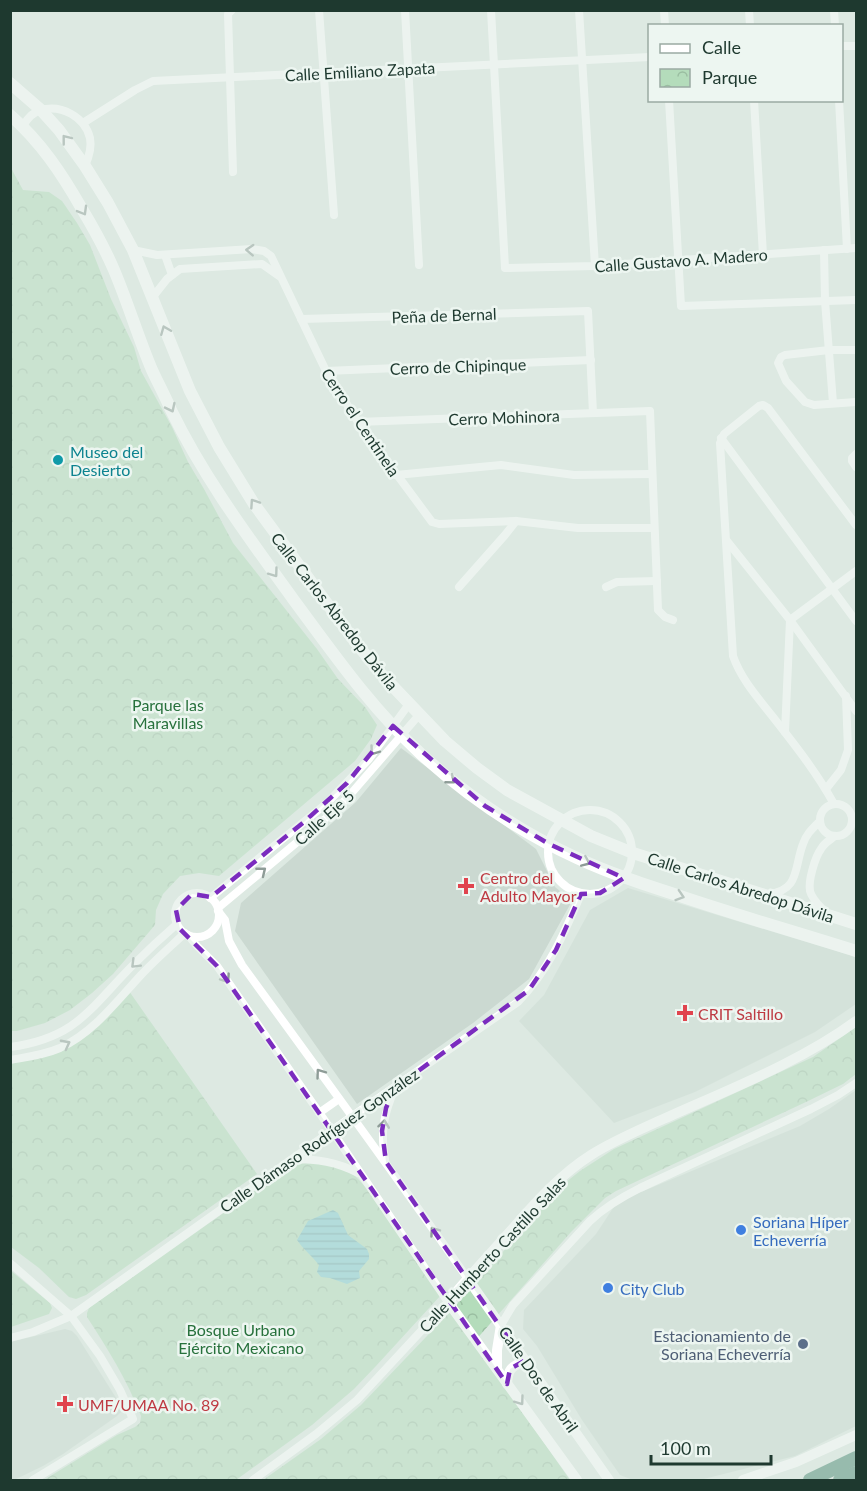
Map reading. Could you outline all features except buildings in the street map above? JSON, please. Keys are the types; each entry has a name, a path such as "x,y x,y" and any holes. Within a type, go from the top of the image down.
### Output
{"highway":[{"path":"810,1480 856,1458"},
{"path":"840,1480 856,1473"}],"main road":[{"name":"Calle Carlos Abredop Dávila","path":"10,83 41,110 59,130 108,202 133,250 190,391 219,447 254,504 382,676 445,741 507,790 591,836 633,853 856,924"},
{"name":"Calle Carlos Abredop Dávila","path":"10,115 40,145 58,169 91,224 113,268 153,371 186,441 209,478 240,526 331,651 402,735 484,806 576,858 624,878 856,951"}],"street":[{"path":"319,10 334,215"},
{"path":"405,10 419,265"},
{"path":"491,10 495,64"},
{"path":"579,10 595,266"},
{"path":"230,12 233,172"},
{"name":"Calle Emiliano Zapata","path":"83,123 153,81 648,57"},
{"name":"Calle Gustavo A. Madero","path":"495,64 506,268 595,266 852,248"},
{"path":"669,102 681,306 856,300"},
{"path":"754,102 763,255"},
{"path":"839,102 852,248"},
{"path":"23,126 28,119 41,110 57,108 72,113 83,123 90,137 90,152 85,166"},
{"name":"Cerro el Centinela","path":"210,251 252,249 264,251 270,256 326,371 358,423 432,522 439,524 516,521"},
{"path":"133,250 157,255 210,251 212,266"},
{"path":"824,250 825,301 833,403"},
{"path":"165,255 172,275"},
{"path":"153,298 166,279 180,269 262,264 282,278"},
{"name":"Peña de Bernal","path":"301,319 588,311 591,360"},
{"path":"856,350 829,350 783,356 779,358 778,363 786,381 803,400 814,405 856,402"},
{"path":"591,360 593,413"},
{"name":"Cerro de Chipinque","path":"326,371 591,360"},
{"path":"834,804 826,789 785,732 748,686 733,656 721,438 759,406 764,405 856,525"},
{"name":"Cerro Mohinora","path":"358,423 650,411 651,474"},
{"path":"721,438 856,621"},
{"path":"855,466 852,458 856,454"},
{"path":"396,475 501,465 574,475 651,474 658,610 673,621"},
{"path":"459,587 516,521 578,528 654,528"},
{"path":"726,541 790,620 856,711"},
{"path":"790,620 856,571"},
{"path":"606,587 617,582 657,581"},
{"path":"785,732 790,620"},
{"path":"826,789 846,760 848,750 846,696"},
{"name":"Calle Eje 5","path":"210,898 327,803 369,759 409,704"},
{"name":"Calle Eje 5","path":"218,910 350,796 419,715"},
{"path":"828,914 811,895 810,889 816,860 822,846 835,836 844,834 854,823 850,812 840,804 828,806 821,815 820,821 825,832 835,836"},
{"path":"588,810 608,814 616,819 629,834 632,843 633,853 629,870 624,878 610,890 600,894 581,894 562,884 550,866 548,855 551,835 561,821 579,811 588,810"},
{"path":"765,895 777,893 790,885 795,875 803,843 808,833 820,821"},
{"path":"795,875 811,880"},
{"path":"448,1302 333,1131 217,966 177,924 176,910 182,899 198,894 214,902 225,920 229,941 242,965 468,1279"},
{"name":"Calle Dámaso Rodríguez González","path":"10,1338 33,1332 71,1316 351,1117 518,1002 543,973 581,894"},
{"path":"186,934 194,937 208,934 217,924 218,910"},
{"path":"10,1047 49,1039 80,1021 93,1010 133,965 177,924"},
{"path":"10,1060 60,1048 81,1035 102,1019 143,973 186,934"},
{"name":"Calle Humberto Castillo Salas","path":"253,1480 316,1434 357,1400 545,1192 566,1172 591,1154 619,1140 818,1047 856,1021"},
{"path":"497,1369 501,1325 513,1305 603,1209 640,1188 811,1109 856,1083"},
{"path":"386,1162 383,1144 384,1119 395,1088"},
{"path":"319,1113 339,1099"},
{"path":"293,1159 336,1163 362,1175"},
{"path":"10,1263 71,1316 100,1356 120,1390 133,1419 33,1480"},
{"name":"Calle Dos de Abril","path":"468,1279 604,1478"},
{"name":"Calle Dos de Abril","path":"448,1302 577,1480"},
{"path":"507,1384 509,1371 524,1361"},
{"path":"743,1480 802,1460 856,1435"}],"highlighted area":[{"path":"393,726 485,806 549,844 624,878 600,893 581,894 556,950 529,990 395,1088 386,1108 382,1131 386,1162 524,1361 510,1369 507,1384 217,966 180,929 176,910 192,894 211,897 304,822 347,783"}],"shaded area":[{"path":"401,748 536,849 555,887 572,901 529,979 473,1023 357,1104 235,931 241,903 356,802"},
{"name":"CRIT Saltillo","path":"628,888 856,957 856,1004 815,1032 695,1092 614,1123 519,1021 544,995 590,910"},
{"path":"856,1090 856,1426 795,1456 700,1480 633,1480 620,1475 582,1420 537,1346 523,1329 524,1310 596,1234 617,1202 800,1126"},
{"name":"UMF/UMAA No. 89","path":"65,1329 77,1336 118,1401 121,1412 63,1454 43,1466 10,1480 10,1342"}],"green space":[{"name":"Parque las Maravillas","path":"11,168 23,190 49,192 62,201 77,223 90,245 111,299 134,347 141,371 233,543 338,679 365,707 377,725 371,739 355,761 219,876 199,873 180,876 163,894 156,910 155,925 113,974 92,993 70,1010 45,1023 17,1031 10,1031"},
{"path":"129,991 257,1174 86,1295 76,1299 69,1297 39,1268 11,1247 11,1062 61,1048"},
{"path":"856,1027 856,1074 843,1084 605,1198 571,1232 474,1342 570,1480 263,1480 321,1439 361,1405 448,1314 561,1186 580,1171 614,1149 813,1057"},
{"name":"Bosque Urbano Ejército Mexicano","path":"318,1161 352,1173 360,1181 375,1198 441,1295 354,1389 312,1425 236,1480 44,1480 140,1423 141,1416 130,1390 87,1317 89,1308 276,1176 296,1166"},
{"path":"10,1270 50,1303 52,1308 49,1314 11,1327"}],"water":[{"path":"333,1210 338,1213 348,1235 367,1249 369,1254 369,1259 359,1271 360,1278 347,1284 321,1277 317,1272 319,1265 297,1240 308,1221"}],"place":[{"name":"Museo del Desierto","path":"58,460"},
{"name":"Centro del Adulto Mayor","path":"466,886"},
{"name":"CRIT Saltillo","path":"685,1013"},
{"name":"Soriana Híper Echeverría","path":"741,1230"},
{"name":"City Club","path":"608,1288"},
{"name":"Estacionamiento de Soriana Echeverría","path":"803,1344"},
{"name":"UMF/UMAA No. 89","path":"65,1404"}]}
